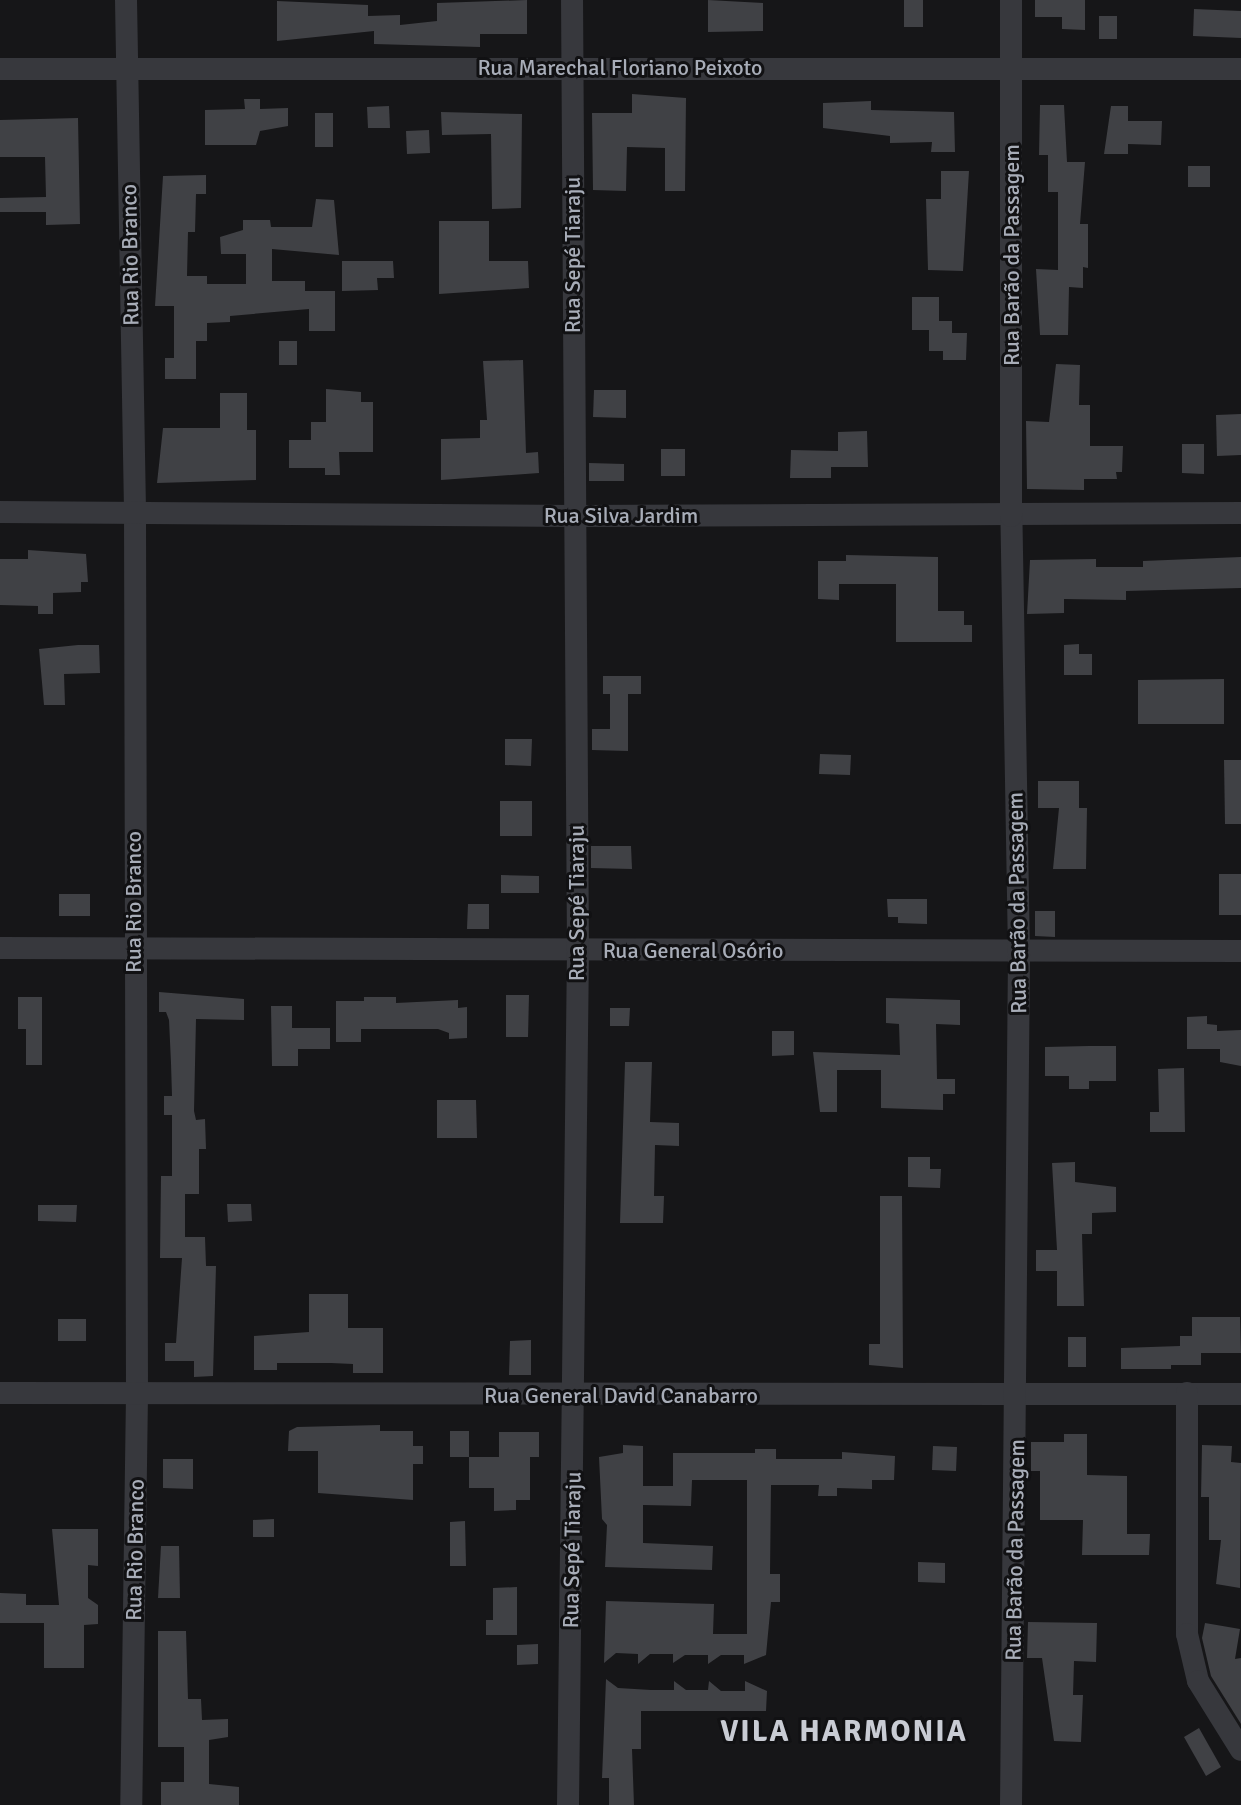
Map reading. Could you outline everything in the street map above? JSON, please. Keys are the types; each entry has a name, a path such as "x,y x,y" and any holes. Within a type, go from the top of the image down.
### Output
{"street":[{"name":"Rua Rio Branco","path":"126,0 135,513 133,949 137,1394 131,1805"},
{"name":"Rua Sepé Tiaraju","path":"568,1805 578,951 572,0"},
{"name":"Rua Barão da Passagem","path":"1011,0 1011,516 1019,953 1011,1805"},
{"name":"Rua Marechal Floriano Peixoto","path":"0,69 1241,69"},
{"name":"Rua Silva Jardim","path":"0,512 574,516 1241,513"},
{"name":"Rua General Osório","path":"0,948 1019,953 1241,951"},
{"name":"Rua General David Canabarro","path":"0,1393 573,1397 1241,1394"},
{"path":"1187,1393 1187,1634 1198,1681 1241,1750"}],"building":[{"path":"527,0 527,34 480,34 480,47 374,44 374,31 277,41 277,1 368,5 368,16 400,15 400,25 437,21 437,3"},
{"path":"708,0 763,3 763,31 708,32"},
{"path":"904,0 923,0 923,27 904,27"},
{"path":"1035,0 1085,0 1085,30 1062,29 1062,17 1035,17"},
{"path":"1194,9 1241,11 1241,38 1193,36"},
{"path":"1099,16 1117,16 1117,39 1099,39"},
{"path":"632,94 686,98 685,191 665,191 665,148 627,147 626,191 593,190 592,113 632,113"},
{"path":"244,99 260,99 260,109 288,108 288,126 260,131 256,145 205,145 205,110 245,109"},
{"path":"871,101 871,110 954,112 955,152 931,152 932,142 890,143 890,136 823,128 823,103"},
{"path":"1040,105 1064,105 1067,162 1085,162 1080,224 1088,224 1088,268 1083,267 1083,288 1069,287 1068,335 1040,335 1036,269 1058,270 1058,192 1048,192 1048,155 1039,155"},
{"path":"389,106 390,128 368,128 367,107"},
{"path":"1111,106 1128,106 1128,121 1162,121 1161,145 1128,144 1128,154 1104,154"},
{"path":"441,112 522,114 521,208 492,209 491,134 442,135"},
{"path":"315,113 333,113 333,147 315,147"},
{"path":"78,118 80,224 46,225 46,212 0,212 0,198 46,197 45,157 0,157 0,120"},
{"path":"429,130 430,153 407,154 406,131"},
{"path":"1188,166 1210,166 1210,187 1188,187"},
{"path":"941,171 969,171 963,271 928,270 926,199 941,199"},
{"path":"206,175 206,194 196,194 195,232 188,232 187,276 207,276 207,284 246,284 246,254 221,254 220,237 243,230 243,220 270,220 271,227 312,227 316,199 334,200 339,255 272,249 272,281 305,281 305,291 335,291 335,331 309,331 309,309 230,316 230,322 207,323 207,341 196,341 196,379 165,379 165,358 174,358 174,306 155,306 163,176"},
{"path":"439,221 489,221 489,261 528,261 529,288 439,294"},
{"path":"342,261 393,261 394,278 377,278 378,290 342,291"},
{"path":"912,297 939,297 939,321 952,321 952,333 967,333 966,360 943,360 943,351 929,351 929,330 912,330"},
{"path":"279,341 297,341 297,365 279,365"},
{"path":"523,360 526,453 538,452 539,473 441,480 441,439 480,438 480,420 487,420 483,361"},
{"path":"1056,364 1080,365 1079,405 1090,405 1090,446 1123,446 1122,472 1116,472 1117,479 1084,479 1084,490 1027,489 1026,421 1049,422"},
{"path":"326,389 361,392 361,402 373,402 373,452 339,452 340,475 325,475 325,468 289,468 289,440 311,440 311,422 326,422"},
{"path":"594,390 626,390 626,418 593,417"},
{"path":"220,393 247,393 247,430 256,430 256,480 157,483 163,428 220,428"},
{"path":"1241,414 1241,455 1217,456 1216,415"},
{"path":"867,431 868,467 831,467 831,478 790,478 791,450 838,451 838,432"},
{"path":"1182,444 1204,444 1204,474 1182,473"},
{"path":"661,449 685,449 685,476 661,476"},
{"path":"589,463 624,464 624,481 589,481"},
{"path":"28,550 86,554 88,582 81,582 81,592 53,593 53,614 38,614 38,606 0,605 0,559 28,559"},
{"path":"846,555 938,557 938,611 964,611 964,625 972,625 972,642 896,642 896,584 839,584 839,600 818,599 818,561 846,561"},
{"path":"1241,557 1241,588 1126,591 1126,600 1064,599 1064,613 1027,614 1030,560 1096,559 1096,567 1143,567 1143,561"},
{"path":"1079,644 1079,654 1092,654 1092,675 1064,675 1064,645"},
{"path":"99,645 100,673 64,674 65,705 44,705 39,649"},
{"path":"603,676 641,676 641,694 628,694 628,751 592,750 592,729 610,729 610,694 603,694"},
{"path":"1224,679 1224,724 1138,724 1138,680"},
{"path":"505,739 532,739 531,766 505,765"},
{"path":"820,754 851,755 850,775 819,774"},
{"path":"1224,760 1241,760 1241,824 1225,824"},
{"path":"1038,781 1079,781 1079,808 1087,808 1086,869 1053,869 1059,808 1038,808"},
{"path":"500,801 532,801 532,836 500,836"},
{"path":"591,846 631,846 632,869 591,868"},
{"path":"1219,874 1241,874 1241,915 1219,915"},
{"path":"501,875 539,876 539,893 501,893"},
{"path":"59,894 90,894 90,916 59,916"},
{"path":"887,899 927,899 927,924 898,923 898,917 888,917"},
{"path":"468,904 489,904 489,929 467,929"},
{"path":"1035,911 1055,911 1055,937 1035,936"},
{"path":"159,992 244,999 244,1020 196,1019 194,1111 196,1120 205,1119 206,1149 199,1149 199,1194 185,1194 185,1237 205,1237 206,1266 216,1266 213,1376 194,1377 194,1361 165,1361 165,1343 176,1343 182,1258 160,1258 161,1176 172,1176 172,1115 164,1115 164,1096 172,1096 169,1020 166,1012 159,1012"},
{"path":"506,995 529,995 528,1037 506,1037"},
{"path":"18,997 42,997 42,1065 26,1065 26,1029 18,1029"},
{"path":"364,997 396,997 396,1003 458,1000 458,1008 467,1007 467,1038 449,1039 449,1033 438,1029 361,1029 361,1042 336,1042 336,1001 364,1001"},
{"path":"886,998 960,1000 960,1025 936,1024 937,1079 955,1079 955,1094 943,1094 943,1110 881,1108 881,1070 837,1070 837,1112 820,1112 813,1052 900,1055 899,1024 886,1023"},
{"path":"271,1006 292,1006 292,1028 330,1028 330,1049 298,1049 298,1066 272,1066"},
{"path":"610,1008 630,1008 629,1026 610,1026"},
{"path":"1207,1016 1207,1024 1217,1025 1217,1031 1241,1030 1241,1066 1220,1062 1220,1049 1187,1049 1187,1017"},
{"path":"772,1031 794,1031 794,1055 772,1056"},
{"path":"1116,1046 1116,1081 1089,1081 1089,1089 1069,1089 1069,1076 1045,1076 1045,1047"},
{"path":"625,1062 652,1062 650,1122 679,1123 679,1146 655,1145 654,1196 664,1196 663,1223 620,1223"},
{"path":"1184,1068 1185,1132 1150,1132 1150,1112 1159,1112 1158,1069"},
{"path":"437,1100 476,1100 477,1138 437,1138"},
{"path":"908,1157 930,1157 930,1169 941,1169 940,1188 908,1187"},
{"path":"1075,1162 1075,1182 1116,1187 1116,1212 1092,1213 1092,1234 1082,1234 1084,1306 1057,1306 1057,1271 1036,1271 1036,1250 1057,1250 1052,1163"},
{"path":"880,1196 902,1196 903,1368 869,1365 869,1344 880,1344"},
{"path":"227,1204 251,1204 252,1221 228,1222"},
{"path":"38,1205 77,1205 76,1222 38,1221"},
{"path":"309,1294 348,1294 348,1328 383,1328 383,1373 353,1373 353,1364 331,1363 277,1363 277,1370 254,1370 254,1336 309,1332"},
{"path":"1192,1317 1240,1317 1241,1353 1201,1353 1201,1365 1171,1365 1171,1369 1121,1369 1121,1348 1180,1346 1180,1336 1192,1336"},
{"path":"58,1319 86,1319 86,1341 58,1341"},
{"path":"1068,1337 1086,1337 1086,1367 1068,1367"},
{"path":"531,1340 531,1375 509,1375 510,1341"},
{"path":"380,1425 380,1431 413,1431 413,1446 423,1446 423,1464 413,1464 413,1500 318,1493 318,1451 288,1451 289,1431 297,1427"},
{"path":"450,1431 469,1431 469,1457 450,1457"},
{"path":"499,1432 539,1432 539,1457 530,1457 530,1500 516,1500 516,1510 494,1511 494,1488 469,1488 469,1457 499,1457"},
{"path":"1064,1434 1087,1434 1087,1475 1127,1476 1127,1534 1150,1534 1149,1555 1082,1555 1083,1520 1040,1520 1040,1471 1031,1471 1031,1442 1064,1442"},
{"path":"623,1445 643,1446 643,1486 673,1486 673,1453 755,1453 755,1449 776,1449 776,1459 842,1459 842,1452 895,1456 894,1480 872,1480 872,1489 837,1488 837,1496 818,1496 819,1485 771,1485 770,1574 780,1574 780,1602 771,1602 766,1655 744,1664 744,1655 721,1655 708,1664 708,1655 685,1655 673,1663 673,1654 650,1654 638,1664 638,1654 616,1653 604,1663 606,1601 714,1604 713,1634 747,1634 747,1480 692,1480 691,1506 643,1505 643,1543 713,1546 712,1570 605,1567 607,1525 602,1519 599,1457 623,1453"},
{"path":"1202,1445 1232,1446 1231,1462 1241,1463 1240,1588 1216,1584 1221,1540 1209,1540 1209,1497 1201,1497"},
{"path":"933,1446 957,1447 956,1471 932,1470"},
{"path":"163,1459 193,1459 193,1489 163,1488"},
{"path":"274,1519 274,1537 253,1537 253,1520"},
{"path":"465,1521 466,1566 450,1566 450,1522"},
{"path":"52,1529 98,1529 98,1566 88,1565 88,1598 98,1605 98,1624 84,1625 84,1668 44,1668 44,1623 0,1623 0,1593 26,1594 26,1605 59,1605"},
{"path":"161,1546 179,1546 180,1598 158,1598"},
{"path":"918,1562 945,1563 945,1583 918,1582"},
{"path":"517,1587 517,1635 486,1635 486,1620 493,1620 493,1588"},
{"path":"1028,1622 1097,1623 1096,1662 1074,1661 1073,1695 1083,1695 1081,1742 1054,1741 1042,1658 1027,1658"},
{"path":"1205,1623 1240,1629 1235,1659 1241,1658 1241,1724 1211,1676 1202,1638"},
{"path":"158,1631 186,1631 188,1699 201,1699 202,1720 228,1719 228,1737 209,1740 209,1784 239,1787 239,1805 161,1805 161,1782 184,1782 184,1747 158,1747"},
{"path":"538,1644 538,1664 517,1665 517,1645"},
{"path":"606,1679 618,1688 651,1690 674,1690 674,1681 686,1690 708,1690 709,1681 721,1691 745,1691 745,1681 767,1691 766,1711 641,1711 641,1749 632,1749 634,1805 609,1805 609,1778 602,1778"},
{"path":"1199,1728 1221,1767 1206,1776 1184,1737"}],"district":[{"name":"VILA HARMONIA","path":"844,1732"}]}
